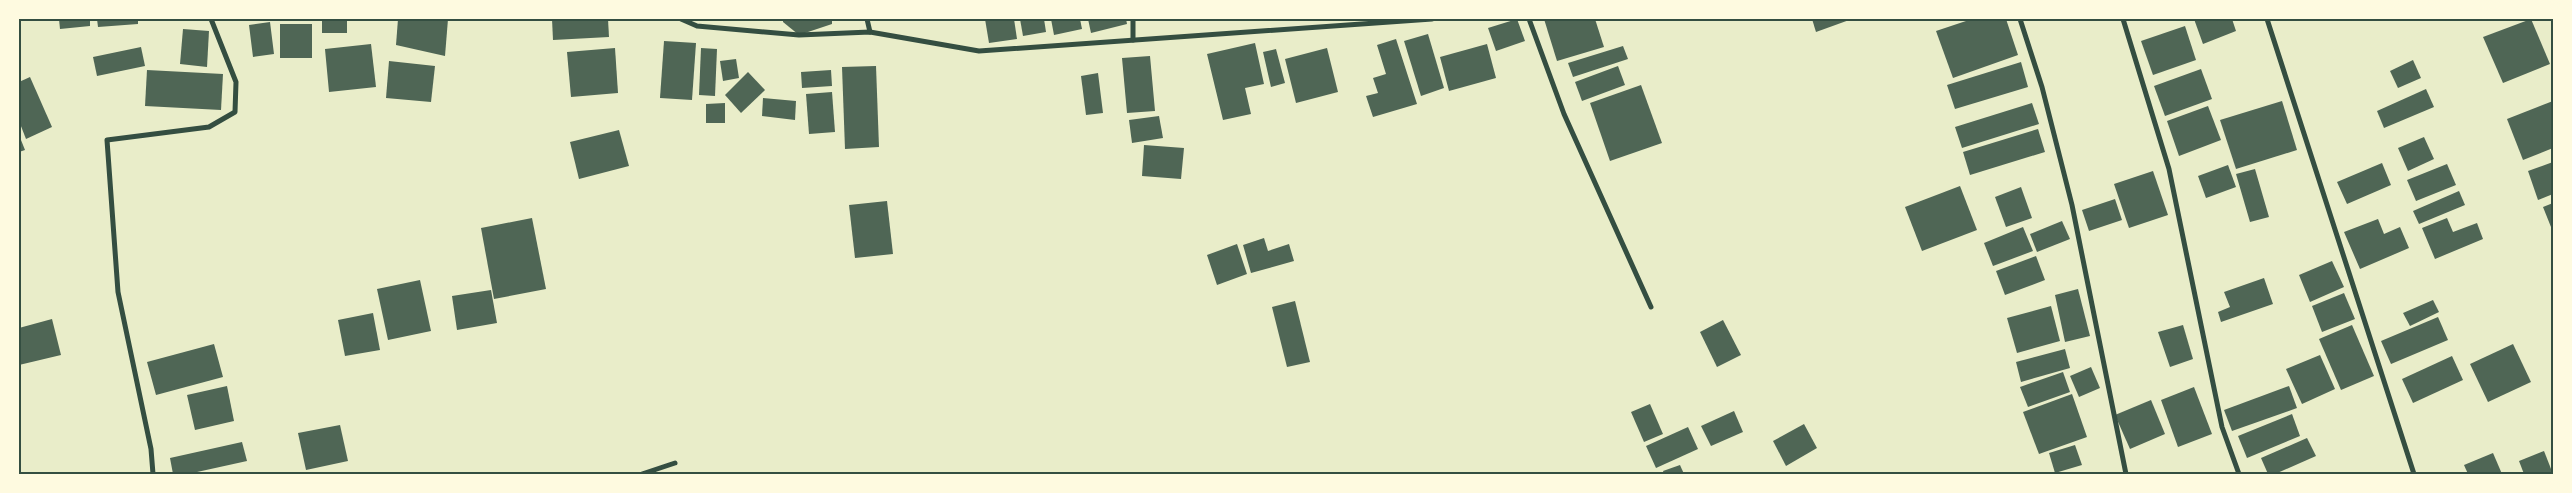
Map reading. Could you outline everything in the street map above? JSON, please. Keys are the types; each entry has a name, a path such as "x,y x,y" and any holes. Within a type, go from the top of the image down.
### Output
{"street":[{"path":"153,474 151,449 118,292 107,140 209,126 235,112 236,82 211,19"},
{"path":"681,19 697,26 799,35 870,32 979,50 1432,19"},
{"path":"697,19 697,26"},
{"path":"867,19 870,32"},
{"path":"1133,19 1133,40"},
{"path":"1529,19 1564,114 1651,307"},
{"path":"2020,19 2042,87 2072,204 2126,474"},
{"path":"2123,19 2170,169 2222,427 2239,474"},
{"path":"2267,19 2414,474"},
{"path":"642,474 675,463"}],"building":[{"path":"59,19 90,19 90,26 60,29"},
{"path":"97,19 138,19 138,24 98,27"},
{"path":"322,19 347,19 347,33 322,33"},
{"path":"398,19 448,19 445,56 396,45"},
{"path":"552,19 608,19 609,37 553,40"},
{"path":"783,19 832,19 832,24 799,35 783,22"},
{"path":"985,19 1014,19 1017,39 989,43"},
{"path":"1020,19 1044,19 1046,32 1023,36"},
{"path":"1051,19 1080,19 1082,29 1054,35"},
{"path":"1088,19 1126,19 1127,24 1091,33"},
{"path":"1517,19 1525,41 1496,51 1488,28"},
{"path":"1544,19 1595,19 1604,47 1557,61"},
{"path":"1812,19 1852,19 1816,32"},
{"path":"1972,19 2006,19 2018,55 1953,78 1936,31"},
{"path":"2194,19 2232,19 2236,31 2203,44"},
{"path":"2531,19 2550,64 2503,83 2483,37"},
{"path":"270,22 274,54 253,57 249,25"},
{"path":"280,24 312,24 312,58 280,58"},
{"path":"2185,26 2196,60 2153,75 2141,41"},
{"path":"183,29 209,31 207,67 180,64"},
{"path":"1428,34 1444,88 1421,96 1404,41"},
{"path":"1396,39 1417,104 1373,117 1366,96 1378,93 1373,78 1386,74 1377,45"},
{"path":"664,41 696,43 692,100 660,98"},
{"path":"1255,43 1264,84 1245,88 1251,114 1223,120 1207,54"},
{"path":"371,44 376,87 329,92 325,49"},
{"path":"1487,44 1496,78 1449,91 1440,57"},
{"path":"1623,46 1628,59 1573,77 1568,63"},
{"path":"141,47 145,66 97,76 93,57"},
{"path":"615,48 618,93 571,97 567,52"},
{"path":"701,48 717,49 715,96 699,95"},
{"path":"1327,48 1338,92 1296,103 1285,59"},
{"path":"1276,49 1285,83 1271,87 1263,52"},
{"path":"1150,56 1155,111 1127,113 1122,58"},
{"path":"736,59 739,78 723,81 720,61"},
{"path":"2413,60 2421,78 2398,88 2390,71"},
{"path":"389,61 435,66 431,102 386,98"},
{"path":"2021,62 2028,87 1955,109 1947,85"},
{"path":"876,66 879,147 845,149 842,67"},
{"path":"1618,66 1625,85 1582,101 1575,82"},
{"path":"2201,69 2212,99 2165,116 2154,86"},
{"path":"147,70 223,74 221,110 145,106"},
{"path":"831,70 832,86 802,88 801,72"},
{"path":"748,72 765,90 741,113 725,95"},
{"path":"1098,73 1103,113 1086,115 1081,76"},
{"path":"30,77 52,127 26,139 19,121 19,82"},
{"path":"1641,85 1662,143 1610,161 1590,103"},
{"path":"2426,89 2434,107 2384,128 2377,111"},
{"path":"832,92 835,132 809,134 806,94"},
{"path":"763,98 796,101 795,120 762,116"},
{"path":"2282,101 2297,150 2236,169 2220,120"},
{"path":"2553,101 2553,148 2523,160 2507,119"},
{"path":"725,103 725,123 706,123 706,104"},
{"path":"2032,103 2039,124 1962,148 1955,127"},
{"path":"2208,106 2221,140 2179,156 2167,121"},
{"path":"1159,116 1163,138 1132,143 1129,120"},
{"path":"2038,129 2045,152 1970,175 1963,152"},
{"path":"619,130 629,166 579,179 570,142"},
{"path":"19,135 25,150 19,152"},
{"path":"2424,137 2434,159 2408,171 2398,148"},
{"path":"1144,145 1184,148 1181,179 1142,176"},
{"path":"2553,162 2553,194 2538,200 2528,171"},
{"path":"2382,163 2391,185 2347,204 2337,182"},
{"path":"2447,164 2456,185 2416,201 2407,180"},
{"path":"2228,165 2236,187 2206,198 2198,176"},
{"path":"2255,169 2269,217 2250,222 2236,174"},
{"path":"2153,171 2168,215 2129,228 2114,184"},
{"path":"1960,186 1977,230 1922,251 1905,207"},
{"path":"2021,187 2032,218 2006,227 1995,197"},
{"path":"2459,191 2465,205 2419,224 2413,211"},
{"path":"2115,199 2122,220 2089,231 2082,210"},
{"path":"887,201 893,254 855,258 849,205"},
{"path":"2553,203 2553,232 2543,207"},
{"path":"532,218 546,289 494,299 481,228"},
{"path":"2447,218 2453,232 2477,223 2483,239 2435,259 2422,228"},
{"path":"2378,219 2384,234 2400,227 2409,248 2360,269 2344,232"},
{"path":"2062,221 2070,239 2037,252 2030,234"},
{"path":"2023,227 2033,251 1993,266 1984,243"},
{"path":"1264,238 1268,251 1289,244 1294,261 1251,273 1243,245"},
{"path":"1237,244 1247,274 1217,285 1207,255"},
{"path":"2036,256 2045,280 2005,295 1996,271"},
{"path":"2332,261 2344,287 2310,302 2299,275"},
{"path":"2264,278 2273,304 2221,322 2218,312 2230,307 2224,292"},
{"path":"420,280 431,331 388,340 377,289"},
{"path":"2078,289 2090,336 2065,342 2055,295"},
{"path":"491,290 497,323 457,330 452,296"},
{"path":"2344,293 2355,319 2322,332 2312,306"},
{"path":"2433,300 2439,312 2410,326 2403,313"},
{"path":"1295,301 1310,362 1287,367 1272,307"},
{"path":"2051,306 2060,341 2017,353 2007,318"},
{"path":"373,313 380,350 345,356 338,320"},
{"path":"2438,317 2448,340 2391,364 2381,341"},
{"path":"52,319 61,355 19,365 19,328"},
{"path":"1723,320 1741,355 1717,367 1700,332"},
{"path":"2183,325 2193,359 2170,367 2158,332"},
{"path":"2352,325 2374,376 2341,390 2319,339"},
{"path":"214,344 223,377 156,395 147,362"},
{"path":"2513,344 2531,382 2488,402 2470,364"},
{"path":"2065,349 2070,368 2021,382 2016,362"},
{"path":"2320,355 2335,389 2302,404 2286,369"},
{"path":"2452,356 2463,380 2413,403 2402,379"},
{"path":"2091,367 2100,388 2079,397 2070,376"},
{"path":"2063,372 2070,392 2028,407 2020,387"},
{"path":"227,386 234,421 195,430 187,395"},
{"path":"2289,386 2297,408 2232,431 2224,410"},
{"path":"2194,387 2212,434 2178,447 2161,400"},
{"path":"2072,394 2087,437 2039,454 2023,412"},
{"path":"2151,400 2165,434 2130,449 2115,415"},
{"path":"1650,404 1663,434 1644,442 1631,412"},
{"path":"1734,411 1743,432 1711,446 1701,426"},
{"path":"2292,414 2300,436 2247,458 2238,436"},
{"path":"1804,424 1817,448 1786,466 1773,441"},
{"path":"340,425 348,461 306,470 298,433"},
{"path":"1688,427 1698,449 1656,468 1646,446"},
{"path":"2307,438 2316,456 2275,474 2268,474 2261,458"},
{"path":"242,442 247,461 188,474 173,474 170,458"},
{"path":"2075,445 2082,465 2055,473 2049,453"},
{"path":"2544,451 2553,474 2524,474 2519,461"},
{"path":"2493,453 2502,474 2468,474 2464,465"},
{"path":"1680,465 1684,474 1664,474 1663,471"}]}
